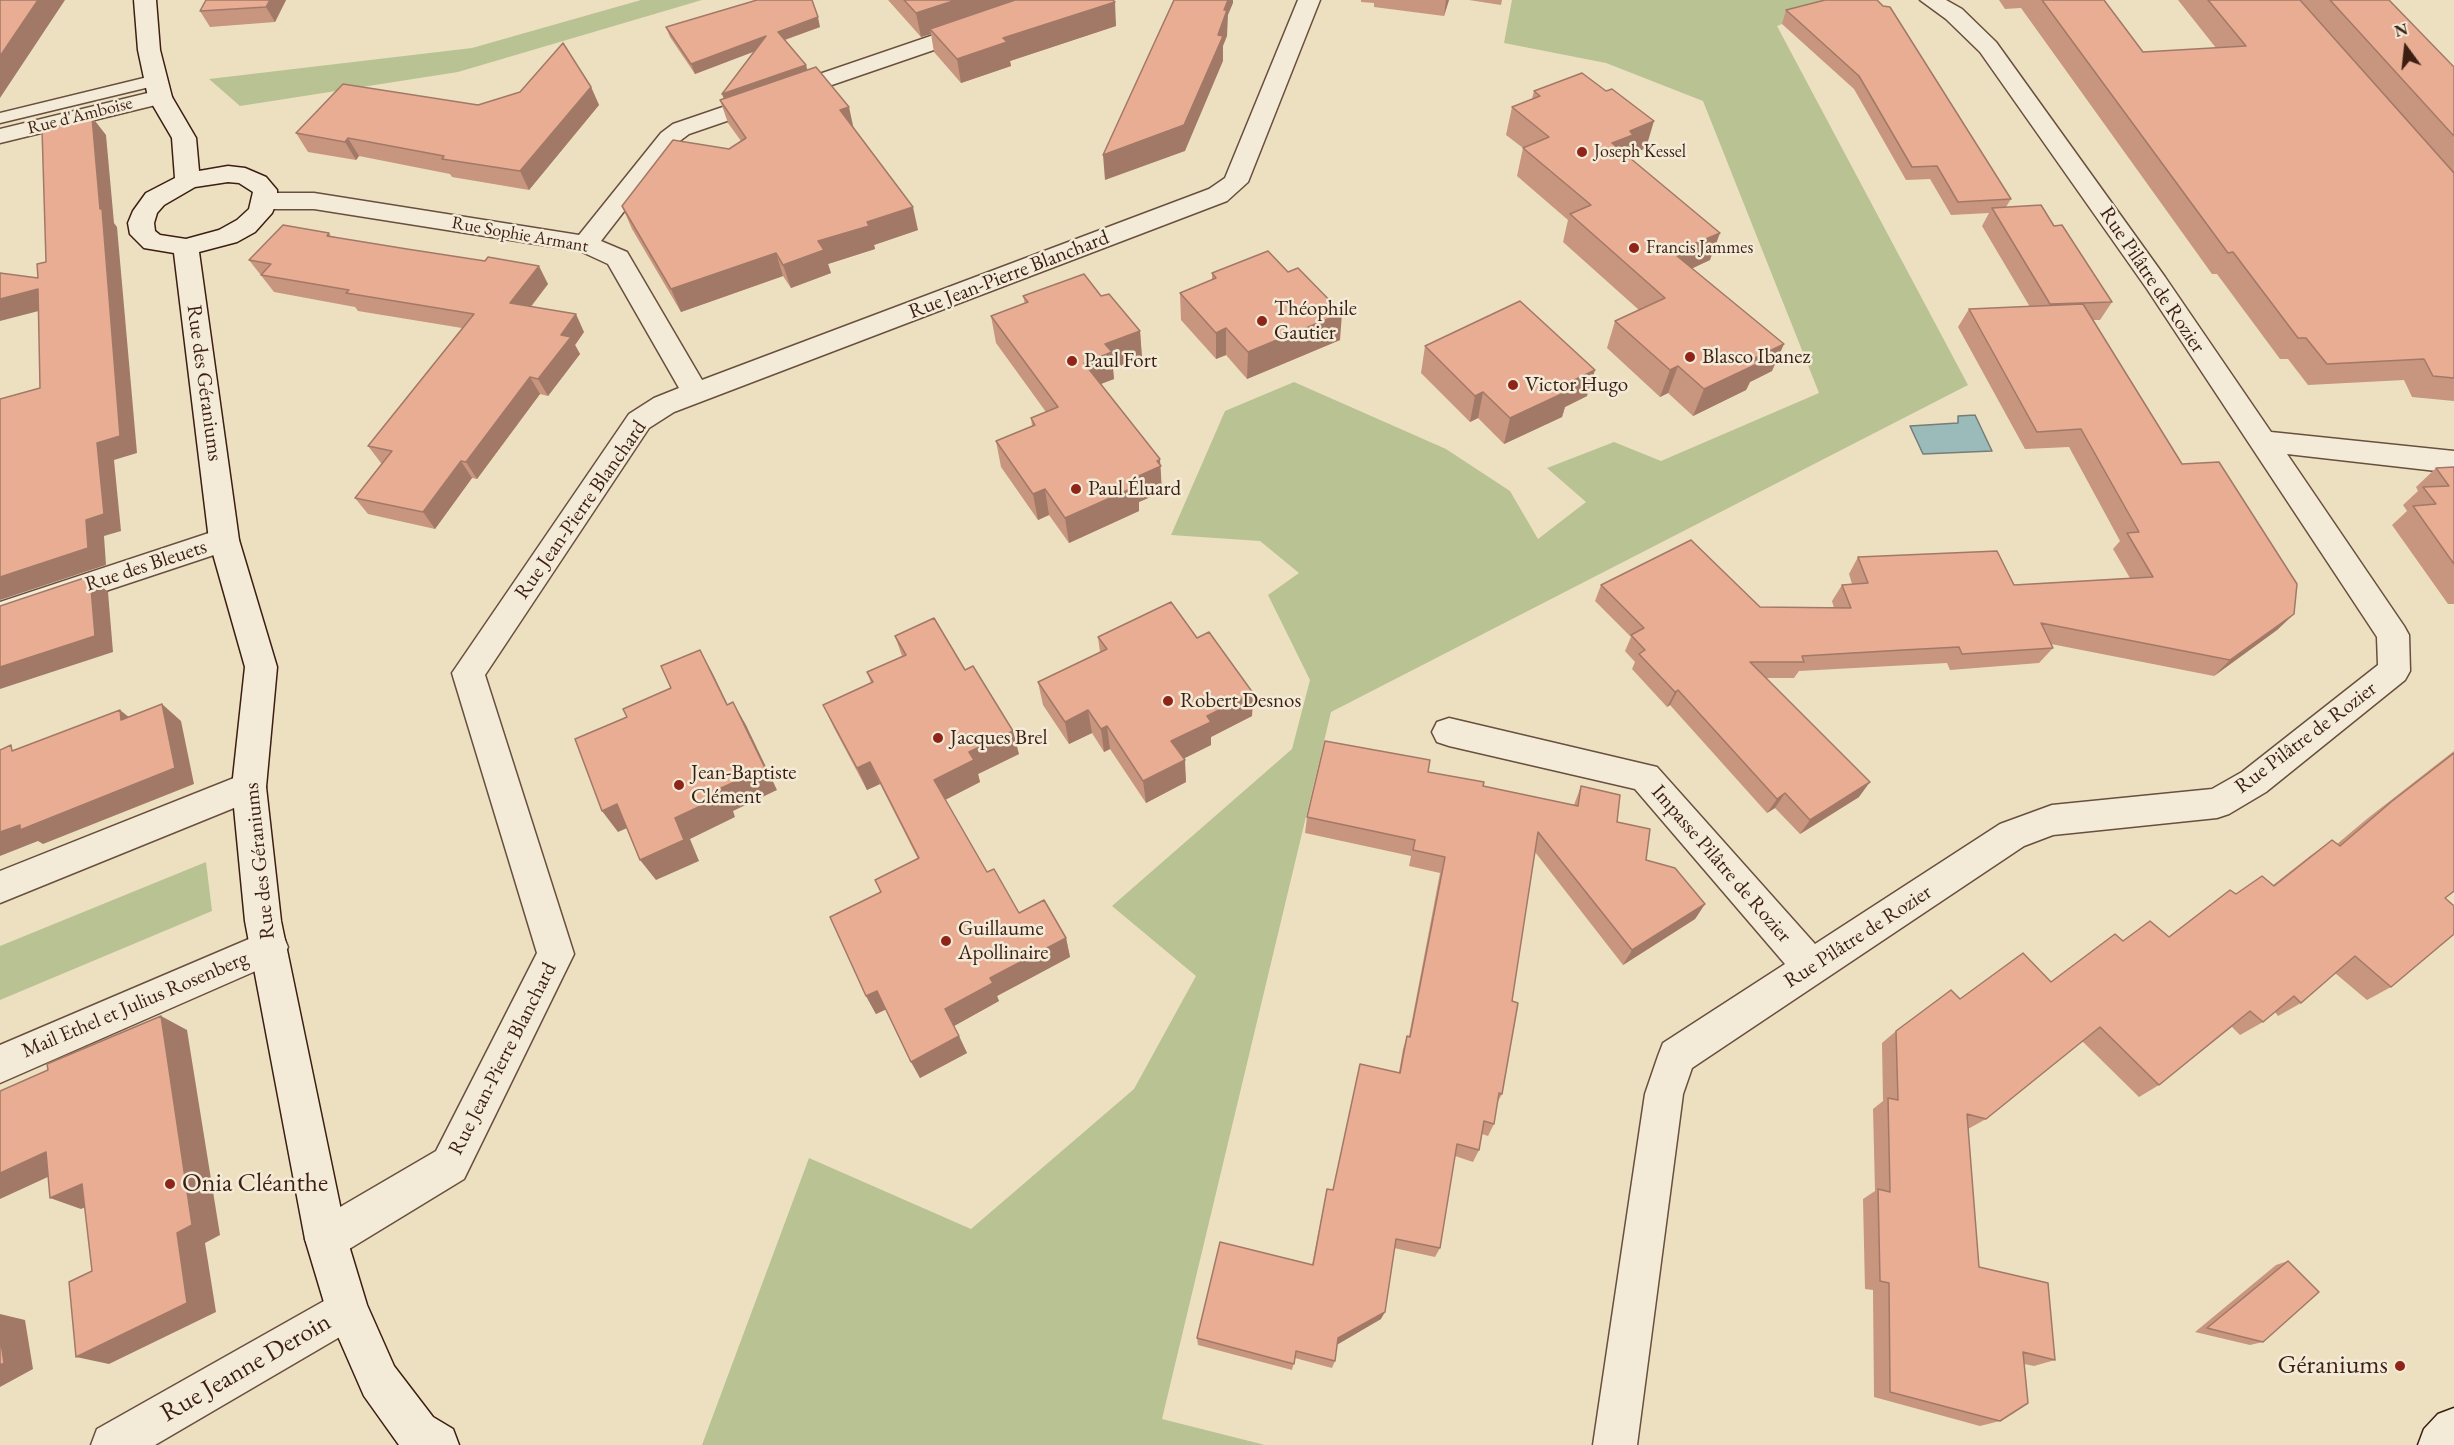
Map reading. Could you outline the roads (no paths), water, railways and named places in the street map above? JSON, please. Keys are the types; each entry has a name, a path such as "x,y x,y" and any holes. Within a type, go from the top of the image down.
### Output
{"street":[{"path":"145,0 149,50 158,88 183,138 188,181"},
{"path":"585,244 669,138 681,129 1057,0"},
{"name":"Rue Jean-Pierre Blanchard","path":"326,1239 450,1165 556,954 468,673 639,421 664,405 1218,195 1236,182 1309,0"},
{"name":"Rue Pilâtre de Rozier","path":"1615,1445 1623,1375 1665,1094 1677,1056 2012,835 2052,820 2217,803 2254,782 2394,670 2393,634 2156,283 1988,47 1954,14 1931,0"},
{"name":"Rue d'Amboise","path":"0,136 158,88"},
{"path":"228,174 245,176 257,182 265,190 265,201 259,213 246,225 228,236 186,247 153,242 144,234 141,223 145,211 154,200 188,181 228,174"},
{"name":"Rue Sophie Armant","path":"265,201 314,201 585,244 618,258 696,393"},
{"name":"Rue des Géraniums","path":"186,247 224,540 261,667 249,787 263,921 270,947 308,1155 326,1239 347,1309 379,1381 417,1433 437,1445"},
{"path":"2262,441 2454,462"},
{"name":"Rue des Bleuets","path":"0,614 224,540"},
{"name":"Impasse Pilâtre de Rozier","path":"1449,732 1645,777 1811,967"},
{"path":"0,887 249,787"},
{"name":"Mail Ethel et Julius Rosenberg","path":"0,1064 270,947"},
{"name":"Rue Jeanne Deroin","path":"113,1445 347,1309"},
{"path":"2439,1445 2454,1430"}],"lane":[{"path":"0,117 158,88"}],"water":[{"path":"1975,415 1992,451 1923,454 1910,426 1958,423 1958,416"}],"place":[{"name":"Joseph Kessel","path":"1582,152"},
{"name":"Francis Jammes","path":"1634,248"},
{"name":"Théophile Gautier","path":"1262,321"},
{"name":"Blasco Ibanez","path":"1690,357"},
{"name":"Paul Fort","path":"1072,361"},
{"name":"Victor Hugo","path":"1513,385"},
{"name":"Paul Éluard","path":"1076,489"},
{"name":"Robert Desnos","path":"1168,701"},
{"name":"Jacques Brel","path":"938,738"},
{"name":"Jean-Baptiste Clément","path":"679,785"},
{"name":"Guillaume Apollinaire","path":"946,941"},
{"name":"Onia Cléanthe","path":"170,1184"},
{"name":"Géraniums","path":"2400,1366"}]}
